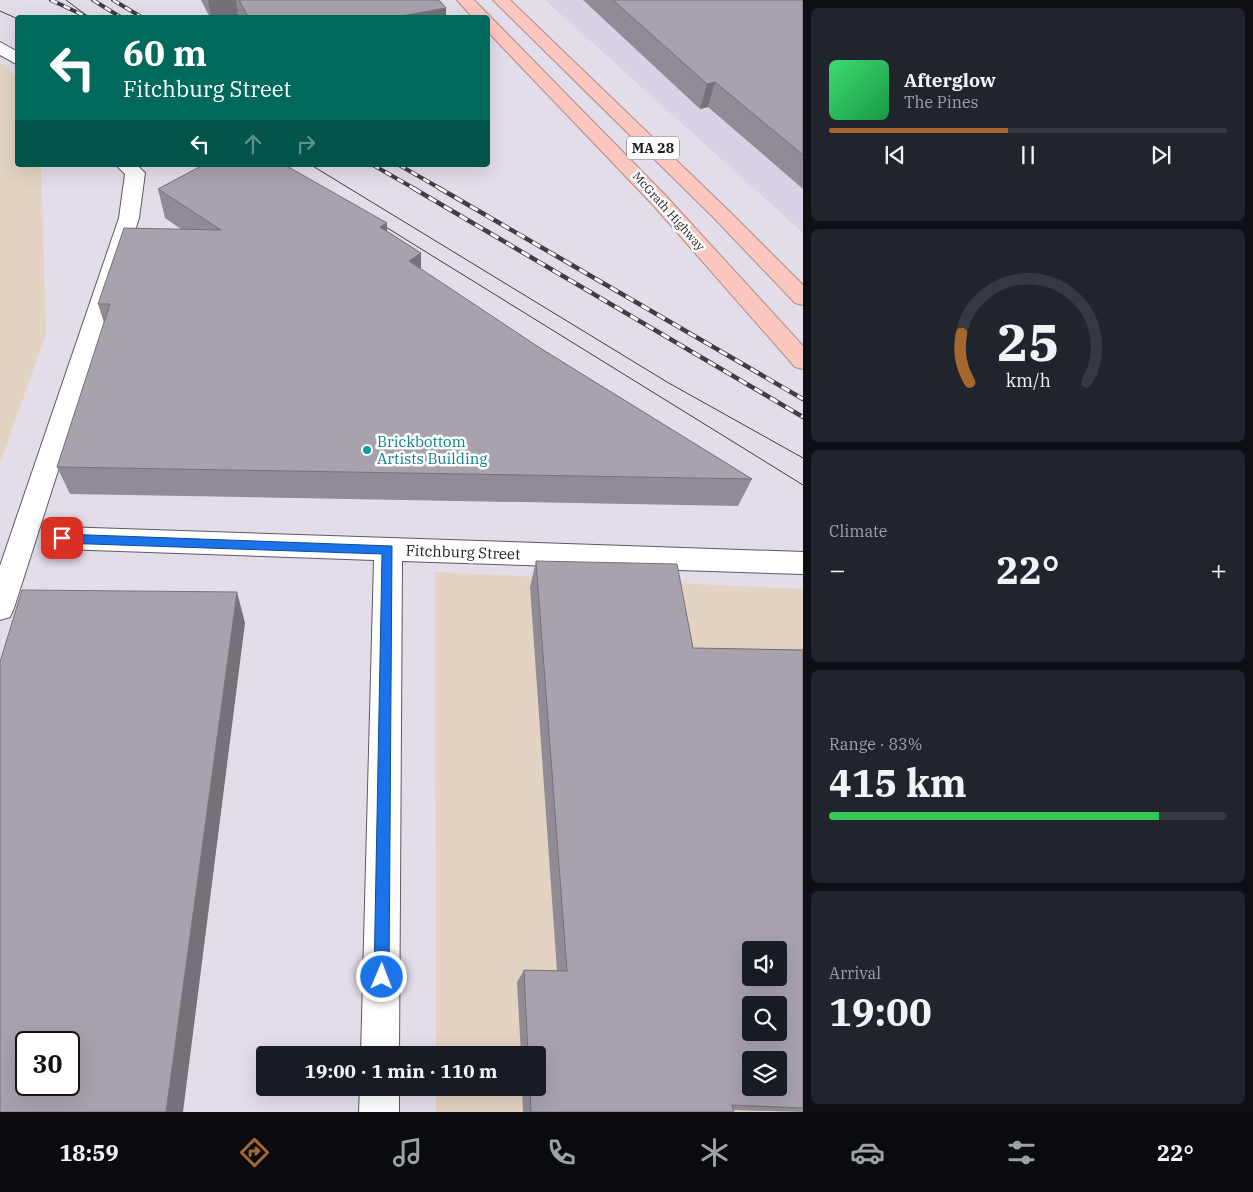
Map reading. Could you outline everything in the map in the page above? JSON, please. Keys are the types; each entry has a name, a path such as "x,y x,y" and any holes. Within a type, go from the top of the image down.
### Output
{"highway":[{"path":"465,0 479,15"},
{"name":"MA 28","path":"501,0 715,208 803,298"},
{"name":"McGrath Highway","path":"490,25 633,172 803,361"}],"street":[{"path":"0,47 15,58"},
{"path":"0,608 129,218 135,173 128,167"},
{"name":"Fitchburg Street","path":"62,538 803,563"},
{"path":"380,1046 388,549"},
{"path":"379,1112 380,1096"}],"shaded area":[{"path":"545,0 803,0 803,233"},
{"path":"0,62 15,76 15,167 41,167 46,334 0,463"},
{"path":"435,572 803,589 803,1112 436,1112 436,1096 546,1096 546,1046 436,1046"}],"building":[{"path":"239,0 439,0 446,8 407,15 247,15"},
{"path":"613,0 803,0 803,155 715,82 707,84"},
{"path":"199,167 289,167 387,223 380,227 421,253 409,261 540,348 752,479 57,467 110,304 98,304 124,228 221,230 158,189"},
{"path":"536,561 677,564 693,648 803,650 803,1108 732,1105 734,1112 531,1112 530,1096 546,1096 546,1046 528,1046 524,970 567,971"},
{"path":"22,590 237,592 166,1112 0,1112 0,662"}],"tram line":[{"path":"66,0 86,15"},
{"path":"0,11 15,18"},
{"path":"314,167 667,382 803,458"},
{"path":"376,221 803,485"}],"railway":[{"path":"51,0 83,15"},
{"path":"93,0 117,15"},
{"path":"113,0 138,15"},
{"path":"376,167 415,189"},
{"path":"402,167 441,189"},
{"path":"413,188 803,417"},
{"path":"439,188 803,399"}],"place":[{"name":"Brickbottom Artists Building","path":"367,450"}],"route":[{"path":"62,538 388,549 382,977"}]}
